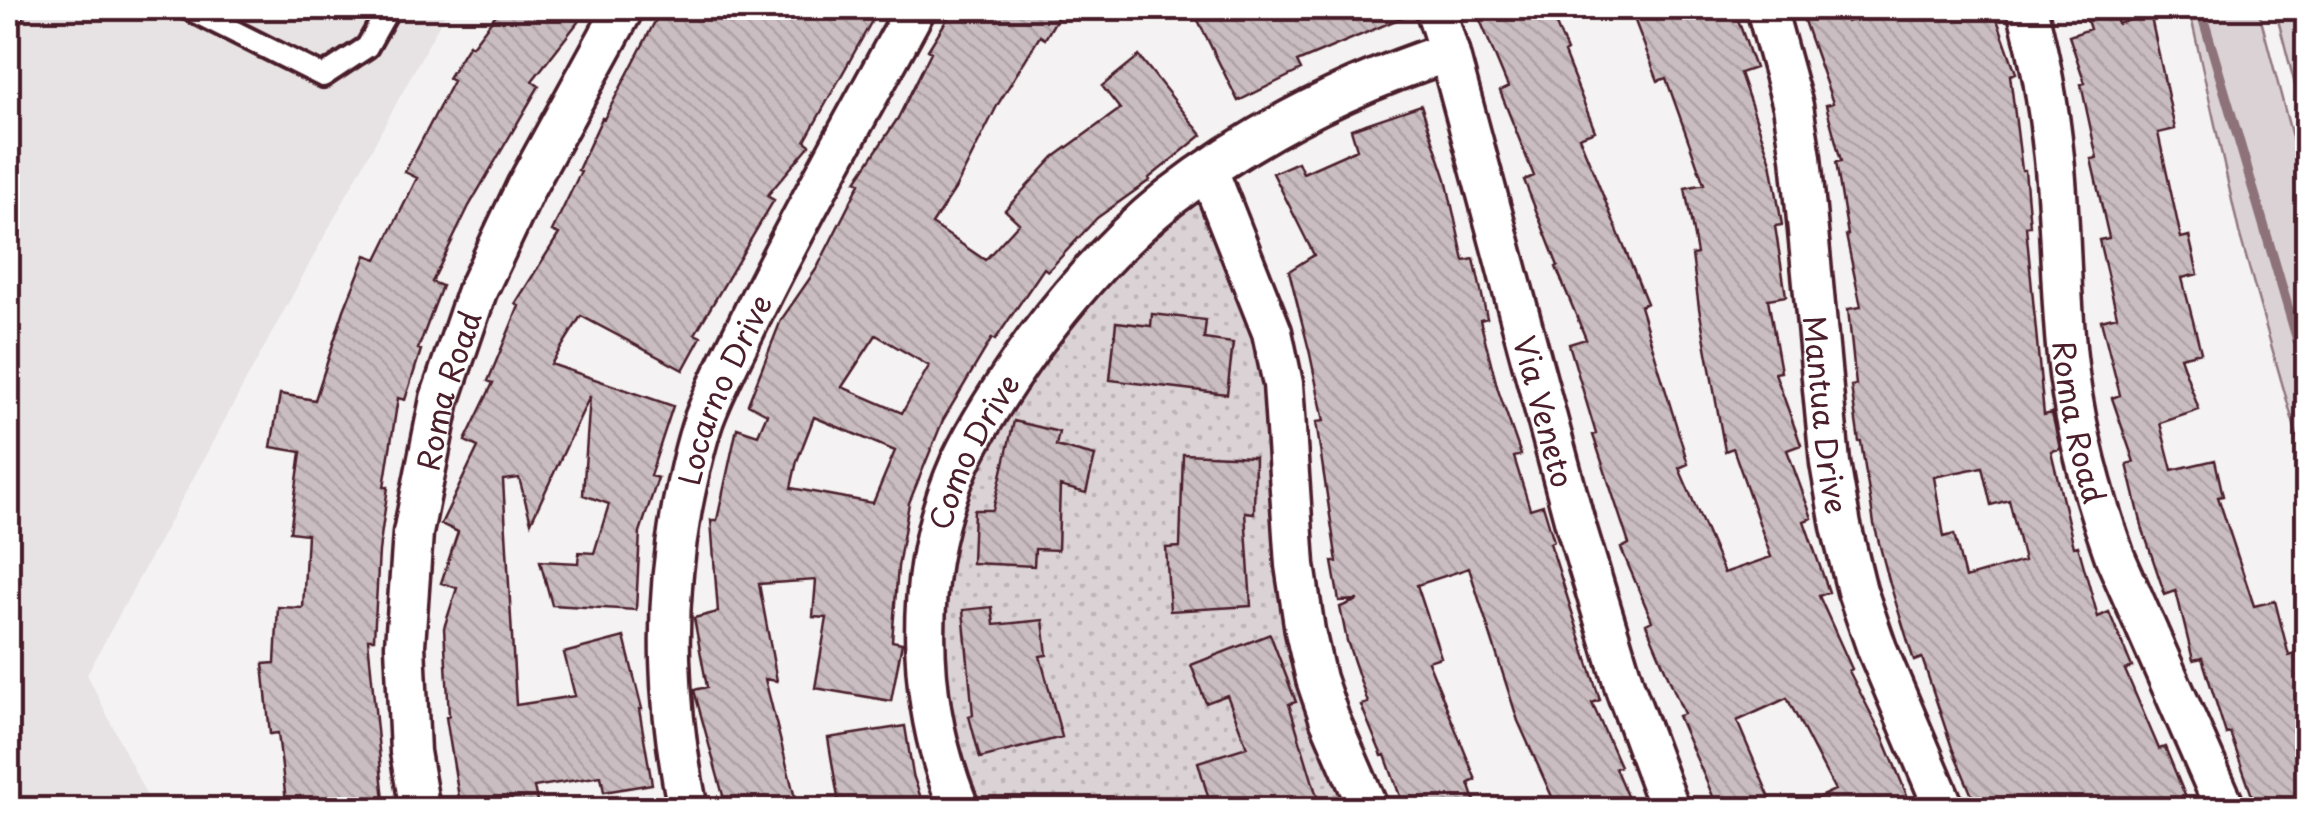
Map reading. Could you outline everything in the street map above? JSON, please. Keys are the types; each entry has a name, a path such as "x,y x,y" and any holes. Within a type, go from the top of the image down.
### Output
{"street":[{"name":"Roma Road","path":"420,810 410,752 405,646 414,533 440,398 476,291 526,187 624,8"},
{"name":"Locarno Drive","path":"688,810 669,687 668,635 674,550 694,451 721,379 786,247 916,8"},
{"name":"Via Veneto","path":"1435,8 1575,523 1626,688 1670,810"},
{"name":"Mantua Drive","path":"1766,8 1793,106 1801,157 1830,463 1842,526 1876,649 1945,810"},
{"name":"Roma Road","path":"2027,8 2037,46 2054,158 2067,360 2086,461 2115,558 2226,810"},
{"name":"Como Drive","path":"960,810 931,707 925,628 939,528 959,466 994,401 1056,313 1129,234 1168,200 1252,141 1331,98 1449,52"},
{"path":"1208,170 1272,332 1283,384 1295,565 1305,631 1330,720 1369,810"}],"lane":[{"path":"8,17 16,8"},
{"path":"188,8 323,76 367,46 389,8"}],"shaded area":[{"path":"8,8 448,8 87,674 153,809 8,809"},
{"path":"2189,8 2258,8 2307,194 2307,471 2239,232"},
{"path":"2275,8 2307,8 2307,131"},
{"path":"1195,199 1202,203 1252,314 1355,809 978,810 952,730 942,672 944,586 954,527 973,471 999,418 1105,276"}],"building":[{"path":"501,8 589,8 532,81 539,86 469,206 432,282 442,286 418,349 421,350 405,400 398,398 384,487 388,487 379,551 374,639 368,639 384,801 287,810 278,733 270,734 263,664 275,663 278,607 303,608 307,534 290,532 301,452 271,447 280,394 315,400 366,255 377,259 417,178 405,172 453,81 448,78 469,44 472,46"},
{"path":"662,8 879,8 805,141 810,145 767,196 774,200 695,334 701,337 683,370 581,316 551,364 673,406 650,476 658,478 640,532 636,610 552,605 540,561 578,563 579,552 594,553 609,504 583,495 590,396 531,522 519,478 503,480 516,705 575,696 564,653 624,637 642,709 652,784 604,792 601,776 534,787 539,810 461,810 446,717 449,716 444,628 457,588 441,583 458,532 441,524 478,447 465,441 493,383 488,381 519,306 515,304 559,234 552,231 581,171 578,170"},
{"path":"954,8 1063,8 1045,39 1040,36 998,104 955,189 932,224 985,260 1019,223 1005,210 1054,157 1120,109 1102,86 1139,56 1202,135 1150,180 1097,218 1048,271 1044,268 995,340 992,338 943,420 909,503 898,567 892,641 902,643 891,701 815,688 827,618 813,617 816,580 759,584 777,681 765,679 798,810 727,810 694,690 707,687 694,618 718,612 711,520 717,520 737,428 758,435 767,414 748,404 781,320 817,268 860,183 856,181 898,118 931,52 928,50","holes":["876,335 929,366 902,413 842,387","814,417 895,451 873,503 791,488"]},
{"path":"1192,8 1413,8 1413,13 1297,62 1301,70 1238,101"},
{"path":"1475,8 1549,8 1595,131 1579,137 1647,303 1640,306 1688,464 1679,468 1724,573 1771,557 1733,448 1725,451 1699,308 1692,255 1697,254 1685,188 1704,184 1666,78 1658,81 1630,8 1734,8 1755,68 1740,73 1771,162 1782,225 1775,226 1786,296 1768,299 1781,372 1775,373 1801,445 1787,450 1812,518 1804,521 1829,592 1819,596 1913,810 1791,810 1835,790 1787,698 1737,721 1775,810 1719,810 1678,716 1684,714 1646,624 1652,621 1621,548 1629,544 1593,435 1596,434 1569,344 1586,339 1524,180 1534,176 1500,91 1508,87"},
{"path":"1834,8 1842,8 1847,22 1889,8 1993,8 2016,73 2010,75 2025,170 2030,226 2026,226 2044,415 2052,413 2060,449 2051,451 2074,547 2078,546 2098,617 2109,612 2132,667 2125,670 2159,749 2165,747 2191,810 1978,810 1922,658 1914,661 1874,524 1851,386 1856,385 1848,309 1861,307 1836,162 1841,161 1826,105 1833,103 1803,18","holes":["1982,467 1991,505 2009,500 2024,561 1965,578 1954,534 1944,537 1934,477"]},
{"path":"2083,8 2112,8 2118,24 2150,13 2175,129 2158,133 2181,238 2189,236 2198,274 2182,278 2201,352 2180,357 2199,410 2160,423 2172,470 2215,460 2223,496 2218,497 2254,606 2275,601 2289,656 2298,653 2308,684 2308,810 2257,810 2230,733 2226,734 2202,658 2193,660 2176,591 2165,595 2143,530 2127,464 2134,462 2112,398 2120,395 2101,320 2117,316 2099,240 2109,238 2091,159 2097,158 2081,84 2085,83 2069,36 2090,29"},
{"path":"1421,105 1446,179 1464,261 1474,259 1487,318 1480,320 1498,390 1521,455 1514,457 1530,509 1543,505 1554,541 1550,543 1600,700 1592,703 1620,766 1615,768 1633,810 1558,810 1518,721 1469,568 1417,585 1441,657 1428,661 1476,780 1469,783 1478,810 1405,810 1361,705 1368,703 1340,607 1358,600 1339,601 1316,422 1324,421 1289,271 1314,255 1273,173 1298,162 1303,173 1357,149 1351,129"},
{"path":"1152,314 1206,320 1204,339 1233,343 1227,394 1110,380 1116,322 1151,326"},
{"path":"1014,421 1059,432 1056,446 1095,456 1086,493 1060,486 1058,550 1035,549 1034,566 972,563 974,510 993,510"},
{"path":"1183,454 1255,457 1254,513 1245,512 1251,606 1170,611 1166,548 1180,547"},
{"path":"992,607 994,625 1043,620 1047,655 1040,656 1062,737 980,758 969,716 973,715 963,610"},
{"path":"1270,634 1296,702 1289,704 1321,810 1212,810 1198,762 1247,747 1227,695 1206,703 1191,665"},
{"path":"905,726 913,775 925,810 840,810 828,738"}],"waterway":[{"path":"2200,8 2308,376"}]}
